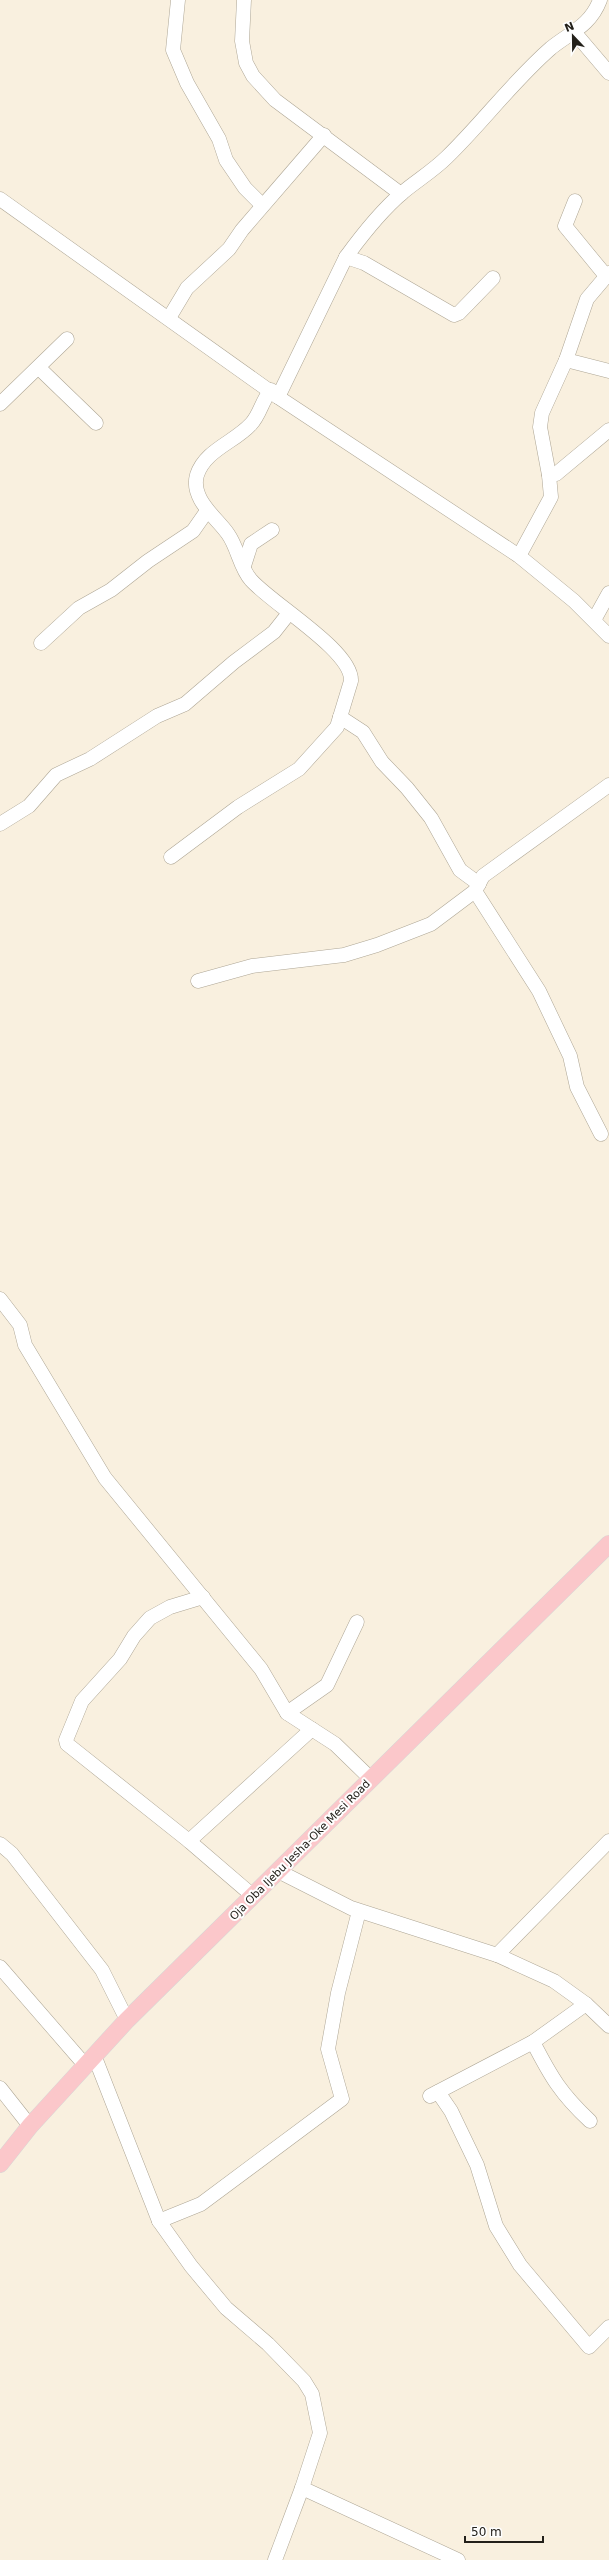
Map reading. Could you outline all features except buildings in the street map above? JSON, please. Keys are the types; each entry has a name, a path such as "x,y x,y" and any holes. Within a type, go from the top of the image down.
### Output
{"main road":[{"name":"Oja Oba Ijebu Jesha-Oke Mesi Road","path":"0,2164 30,2126 127,2020 609,1544"}],"street":[{"path":"178,0 173,50 187,83 218,139 226,160 245,188 262,205"},
{"path":"244,0 242,41 246,63 253,76 275,100 324,135 402,196"},
{"path":"171,857 238,806 299,769 337,727 351,681 351,675 347,666 316,634 263,593 249,578 229,535 207,511 196,483 200,468 217,450 253,423 260,406 274,393 346,257 356,243 402,196 446,159 476,129 505,92 552,47 575,33 594,12 600,0"},
{"path":"575,33 609,73"},
{"path":"402,196 459,155 508,98"},
{"path":"169,318 187,288 229,249 262,205 324,135"},
{"path":"0,199 274,393 519,556 594,620 609,636"},
{"path":"519,556 551,497 549,475 540,427 542,413 566,360 587,299 607,275 565,226 575,201"},
{"path":"346,257 364,263 454,315 460,313 493,278"},
{"path":"0,404 39,368 67,339"},
{"path":"566,360 609,371"},
{"path":"39,368 96,423"},
{"path":"549,475 556,474 609,430"},
{"path":"41,643 79,608 111,590 193,530 207,511"},
{"path":"244,566 251,544 272,530"},
{"path":"229,535 251,544"},
{"path":"594,620 609,593"},
{"path":"0,824 29,806 56,775 90,759 157,716 185,704 234,662 274,632 289,613"},
{"path":"340,717 363,732 382,762 407,788 431,818 460,870 477,888 539,991 570,1056 577,1087 601,1134"},
{"path":"198,981 252,966 344,954 377,946 431,924 477,888 484,876 609,785"},
{"path":"0,1299 20,1326 25,1345 105,1478 261,1669 287,1712 335,1744 371,1779"},
{"path":"203,1597 170,1607 150,1618 134,1636 120,1659 82,1701 66,1736 67,1744 189,1841 253,1896"},
{"path":"287,1712 327,1685 357,1622"},
{"path":"189,1841 312,1729"},
{"path":"497,1955 609,1841"},
{"path":"0,1844 12,1854 102,1970 127,2020"},
{"path":"278,1871 359,1911 497,1955 554,1981 608,2022"},
{"path":"159,2221 201,2204 342,2098 328,2049 338,1993 359,1911"},
{"path":"0,1967 89,2060 159,2221 191,2266 226,2308 268,2344 304,2381 312,2394 320,2433 302,2488 275,2560"},
{"path":"586,2004 533,2042 434,2094 451,2111 477,2164 496,2226 520,2265 589,2347 609,2327"},
{"path":"533,2042 551,2076 565,2098 590,2121"},
{"path":"0,2088 30,2126"},
{"path":"302,2488 458,2560"}]}
